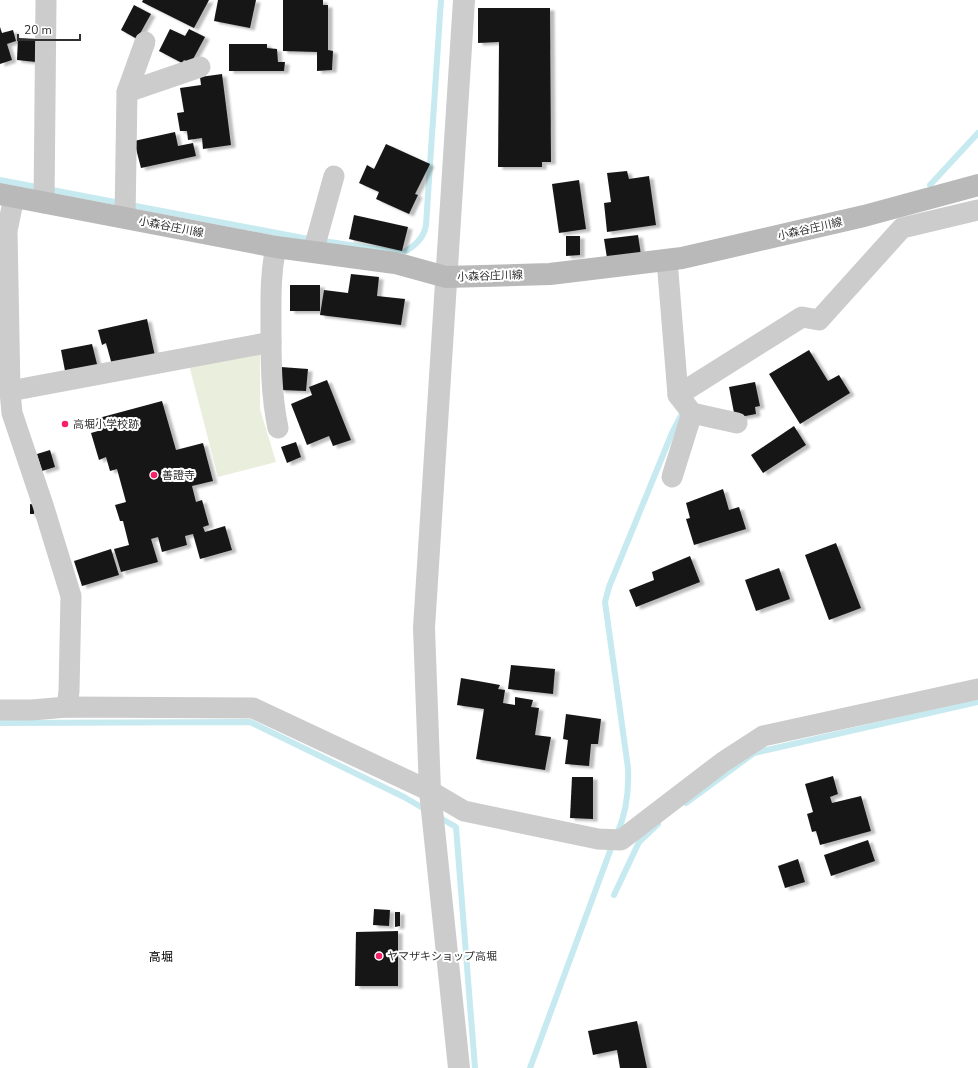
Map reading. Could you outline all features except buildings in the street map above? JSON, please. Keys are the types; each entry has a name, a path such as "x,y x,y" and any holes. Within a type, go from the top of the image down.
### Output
{"main road":[{"name":"小森谷庄川線","path":"7,195 276,247 395,263 446,277 550,274 667,260 864,216 978,185"}],"street":[{"path":"44,203 46,0"},
{"path":"459,1068 430,791 424,628 464,0"},
{"path":"124,218 127,92 145,42"},
{"path":"127,92 200,68"},
{"path":"313,252 334,176"},
{"path":"7,195 10,391 12,413 43,505 71,596 69,691 67,707"},
{"path":"678,394 810,318 902,228 978,210"},
{"path":"276,247 271,269 271,342 274,409 278,428"},
{"path":"667,260 678,394 692,413 737,423"},
{"path":"10,391 271,342"},
{"path":"672,477 692,413"},
{"path":"0,710 32,710 67,707 253,708 430,791 464,811 598,839 621,840 757,738 978,689"}],"green space":[{"path":"260,348 260,409 276,462 218,477 189,365"}],"waterway":[{"path":"0,180 303,238 402,253 418,242 425,230 426,225 441,0"},
{"path":"930,185 978,133"},
{"path":"617,834 623,818 626,802 628,768 605,602 609,587 672,433 683,412"},
{"path":"686,803 754,753 978,702"},
{"path":"0,723 250,722 404,797 428,811"},
{"path":"437,816 456,827 475,1068"},
{"path":"614,895 639,842 658,824"},
{"path":"530,1068 613,843"}],"place":[{"name":"高堀小学校跡","path":"65,424"},
{"name":"善證寺","path":"154,475"},
{"name":"ヤマザキショップ高堀","path":"379,956"}],"district":[{"name":"高堀","path":"161,957"}]}
